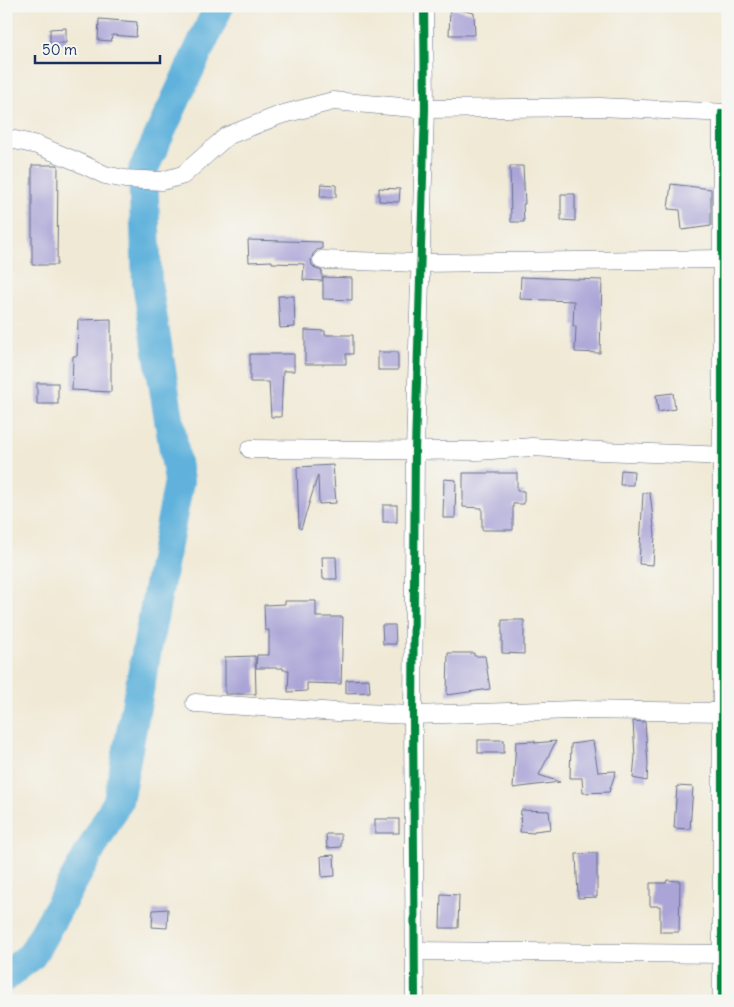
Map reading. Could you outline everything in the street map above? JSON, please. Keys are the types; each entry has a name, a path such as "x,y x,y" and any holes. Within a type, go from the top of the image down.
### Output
{"street":[{"path":"416,1001 413,715 415,451 425,108 424,6"},
{"path":"6,138 37,145 105,175 125,179 162,181 183,175 228,136 280,115 333,101 425,108 600,107 725,113 722,259 725,456 722,1001"},
{"path":"322,260 420,263 722,259"},
{"path":"250,449 478,451 532,447 725,456"},
{"path":"195,702 413,715 574,710 725,712"},
{"path":"415,951 723,954"}],"building":[{"path":"450,8 474,13 475,35 449,35"},
{"path":"99,19 137,22 136,37 112,35 111,41 98,40"},
{"path":"66,28 66,43 50,43 50,29"},
{"path":"32,165 58,165 57,265 32,265"},
{"path":"510,166 523,166 524,222 511,222"},
{"path":"321,184 336,185 336,197 320,197"},
{"path":"671,184 711,189 711,226 682,230 680,210 668,209"},
{"path":"379,188 400,189 399,202 379,201"},
{"path":"561,194 575,194 575,221 561,220"},
{"path":"248,240 322,242 322,249 317,250 313,254 311,260 312,265 316,269 322,271 322,281 303,280 304,264 272,263 272,261 249,262"},
{"path":"323,277 352,278 352,300 323,299"},
{"path":"521,277 602,280 600,353 575,352 576,326 573,326 574,301 520,299"},
{"path":"278,296 294,296 295,327 280,328"},
{"path":"111,319 111,392 72,390 73,356 77,356 78,320"},
{"path":"305,330 325,331 325,335 353,335 353,354 346,354 346,364 305,364"},
{"path":"378,352 398,352 398,370 378,370"},
{"path":"250,354 294,354 294,371 283,371 281,417 271,417 269,382 250,382"},
{"path":"37,383 58,383 58,404 37,404"},
{"path":"673,393 675,409 658,412 656,395"},
{"path":"333,465 336,503 319,504 318,475 301,529 299,528 297,467"},
{"path":"621,470 634,471 633,485 620,485"},
{"path":"463,473 517,473 517,491 524,491 524,504 513,504 513,530 482,530 482,508 463,507"},
{"path":"444,479 456,480 455,518 443,518"},
{"path":"643,493 650,493 655,535 653,565 639,564"},
{"path":"383,505 397,505 397,522 383,522"},
{"path":"322,557 336,557 337,579 323,579"},
{"path":"285,601 316,601 316,617 343,617 341,684 307,683 307,691 288,692 289,670 283,670 283,668 256,668 257,655 269,655 269,630 265,630 264,605 285,604"},
{"path":"502,620 524,620 524,654 502,653"},
{"path":"382,625 395,625 396,644 383,644"},
{"path":"448,653 474,653 474,656 485,656 490,689 447,695"},
{"path":"255,656 256,694 225,694 225,657"},
{"path":"369,679 370,692 346,693 346,680"},
{"path":"633,721 645,722 648,764 647,781 633,778 635,756"},
{"path":"478,740 504,740 504,753 478,753"},
{"path":"535,741 535,743 556,741 539,775 560,782 513,788 516,742"},
{"path":"593,741 598,772 616,771 609,792 583,793 582,778 570,778 571,744"},
{"path":"677,786 693,787 690,829 674,828"},
{"path":"521,810 549,811 551,829 534,831 534,833 520,832"},
{"path":"375,819 399,819 399,833 375,833"},
{"path":"326,834 341,834 341,847 327,848"},
{"path":"597,853 597,897 578,898 576,854"},
{"path":"334,855 335,876 322,877 321,856"},
{"path":"667,880 680,881 679,932 660,932 660,906 650,906 650,883 666,883"},
{"path":"441,894 459,895 458,928 440,928"},
{"path":"168,909 167,928 152,927 153,910"}],"waterway":[{"path":"6,976 32,955 118,801 179,481 147,283 143,170 219,6"}],"cycle path":[{"path":"415,1001 413,715 415,451 425,109 424,6"},
{"path":"722,113 722,1001"}]}
